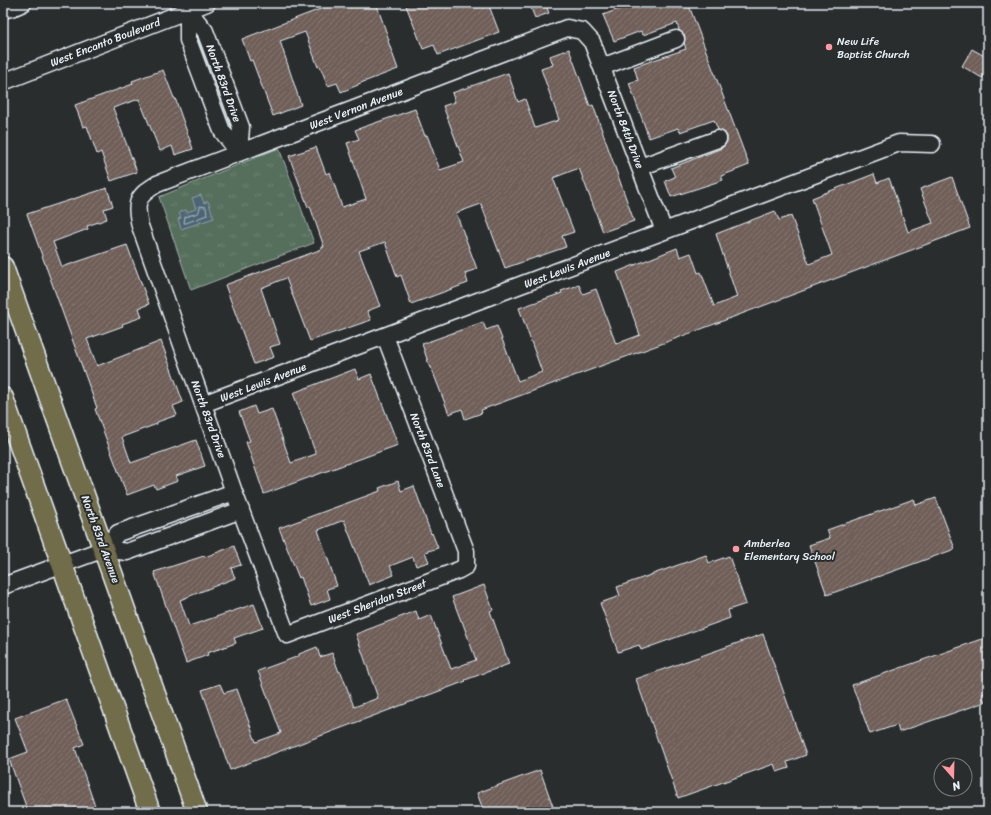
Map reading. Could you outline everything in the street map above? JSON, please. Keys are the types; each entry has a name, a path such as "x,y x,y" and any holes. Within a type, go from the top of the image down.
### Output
{"main road":[{"name":"North 83rd Avenue","path":"3,267 197,812"},
{"path":"3,398 150,812"}],"street":[{"path":"3,10 23,3"},
{"name":"West Encanto Boulevard","path":"3,82 186,7 207,3"},
{"name":"North 83rd Drive","path":"186,7 205,31 225,84 240,127 239,153"},
{"name":"North 83rd Drive","path":"186,7 188,40 222,131 239,153"},
{"name":"West Vernon Avenue","path":"138,202 144,192 157,184 567,28 582,31"},
{"name":"North 84th Drive","path":"582,31 592,42 664,231"},
{"path":"602,67 676,39"},
{"path":"207,92 225,84"},
{"path":"640,167 718,139"},
{"name":"West Lewis Avenue","path":"203,404 899,143 932,144"},
{"name":"North 83rd Drive","path":"138,202 140,226 234,492 287,635"},
{"name":"North 83rd Lane","path":"385,336 466,551 466,566"},
{"path":"104,549 118,533 234,492"},
{"path":"3,586 104,549 127,552 241,510"},
{"path":"173,514 180,532"},
{"name":"West Sheridan Street","path":"287,635 459,570 466,566"}],"green space":[{"path":"279,148 314,243 191,290 159,197"}],"water":[{"path":"201,195 204,203 208,201 214,218 181,229 178,219 181,218 179,212 186,210 187,212 196,209 192,198"}],"building":[{"path":"336,3 376,3 398,69 341,92 337,83 328,86 320,66 318,67 305,32 280,41 301,105 273,116 252,60 250,61 242,39"},
{"path":"405,3 488,3 499,32 438,55 434,45 423,49"},
{"path":"529,3 545,3 549,13 535,18"},
{"path":"635,3 688,3 749,165 721,176 723,180 671,197 665,181 675,177 671,168 722,148 727,141 727,136 724,132 718,130 714,120 680,132 678,128 649,138 629,83 638,80 634,67 686,49 684,43 685,36 679,30 677,23 643,35 641,31 614,41 603,15"},
{"path":"569,49 590,106 593,105 634,221 603,232 579,168 553,178 574,232 562,236 566,247 505,268 481,204 456,213 477,269 465,273 468,283 411,304 401,275 397,277 385,242 359,251 380,306 367,311 371,320 310,341 286,278 261,288 280,344 270,347 274,357 254,364 225,285 324,247 310,206 308,207 289,156 316,147 326,174 330,172 342,207 366,199 347,143 359,139 355,130 415,109 425,136 427,135 440,170 464,162 443,106 455,102 452,93 508,73 518,102 525,99 535,128 559,120 541,69 553,65 550,56"},
{"path":"972,49 988,58 988,68 982,78 962,66"},
{"path":"163,70 175,98 193,149 175,155 172,146 160,151 139,99 113,108 137,172 111,181 101,152 97,154 87,126 83,127 75,105 133,84 132,81"},
{"path":"874,174 877,183 889,178 908,232 933,223 920,189 952,177 970,228 481,410 482,413 465,419 462,409 449,414 422,344 483,322 486,330 497,326 518,381 542,372 519,308 562,293 561,291 579,285 583,294 596,289 616,344 640,335 617,272 677,248 680,257 691,253 698,273 701,272 714,306 737,297 716,234 775,211 779,220 791,216 809,264 832,255 812,198"},
{"path":"107,188 113,206 104,209 107,219 87,226 88,229 53,242 62,267 127,245 149,304 139,308 142,317 122,324 123,326 87,339 97,366 161,341 183,402 173,406 177,415 122,437 131,463 196,440 205,466 176,476 178,481 156,489 154,485 127,495 95,409 97,408 27,214"},
{"path":"355,369 359,379 371,374 398,445 264,494 246,442 250,441 239,412 254,406 257,414 272,409 291,463 316,454 293,393"},
{"path":"398,481 401,491 414,486 431,534 432,533 438,548 425,552 429,562 416,566 413,557 390,566 394,575 369,585 344,520 318,530 337,586 327,589 330,599 311,606 301,577 299,578 279,528 380,491 379,488"},
{"path":"936,498 955,549 827,595 809,545 830,538 827,530 914,499 916,505"},
{"path":"234,546 241,565 231,568 235,578 180,600 189,626 254,604 263,628 234,638 236,643 207,653 208,655 186,663 154,572 204,556 205,557"},
{"path":"706,555 709,563 729,556 746,604 728,610 730,618 641,650 639,645 618,652 600,603 620,596 617,587"},
{"path":"484,585 493,610 490,611 509,664 230,770 202,690 220,684 224,693 237,689 256,742 281,733 258,671 299,656 299,654 317,647 320,657 332,653 354,707 378,698 356,634 416,611 419,620 431,615 451,669 476,660 452,597"},
{"path":"763,634 806,755 787,762 789,768 777,772 774,764 678,798 636,679"},
{"path":"988,637 988,692 982,694 985,702 899,732 897,725 870,734 852,685"},
{"path":"66,699 84,744 75,748 97,812 50,812 48,808 39,812 28,812 9,759 28,752 15,718"},
{"path":"540,770 555,812 484,812 477,793"}],"place":[{"name":"New Life Baptist Church","path":"829,47"},
{"name":"Amberlea Elementary School","path":"736,549"}]}
